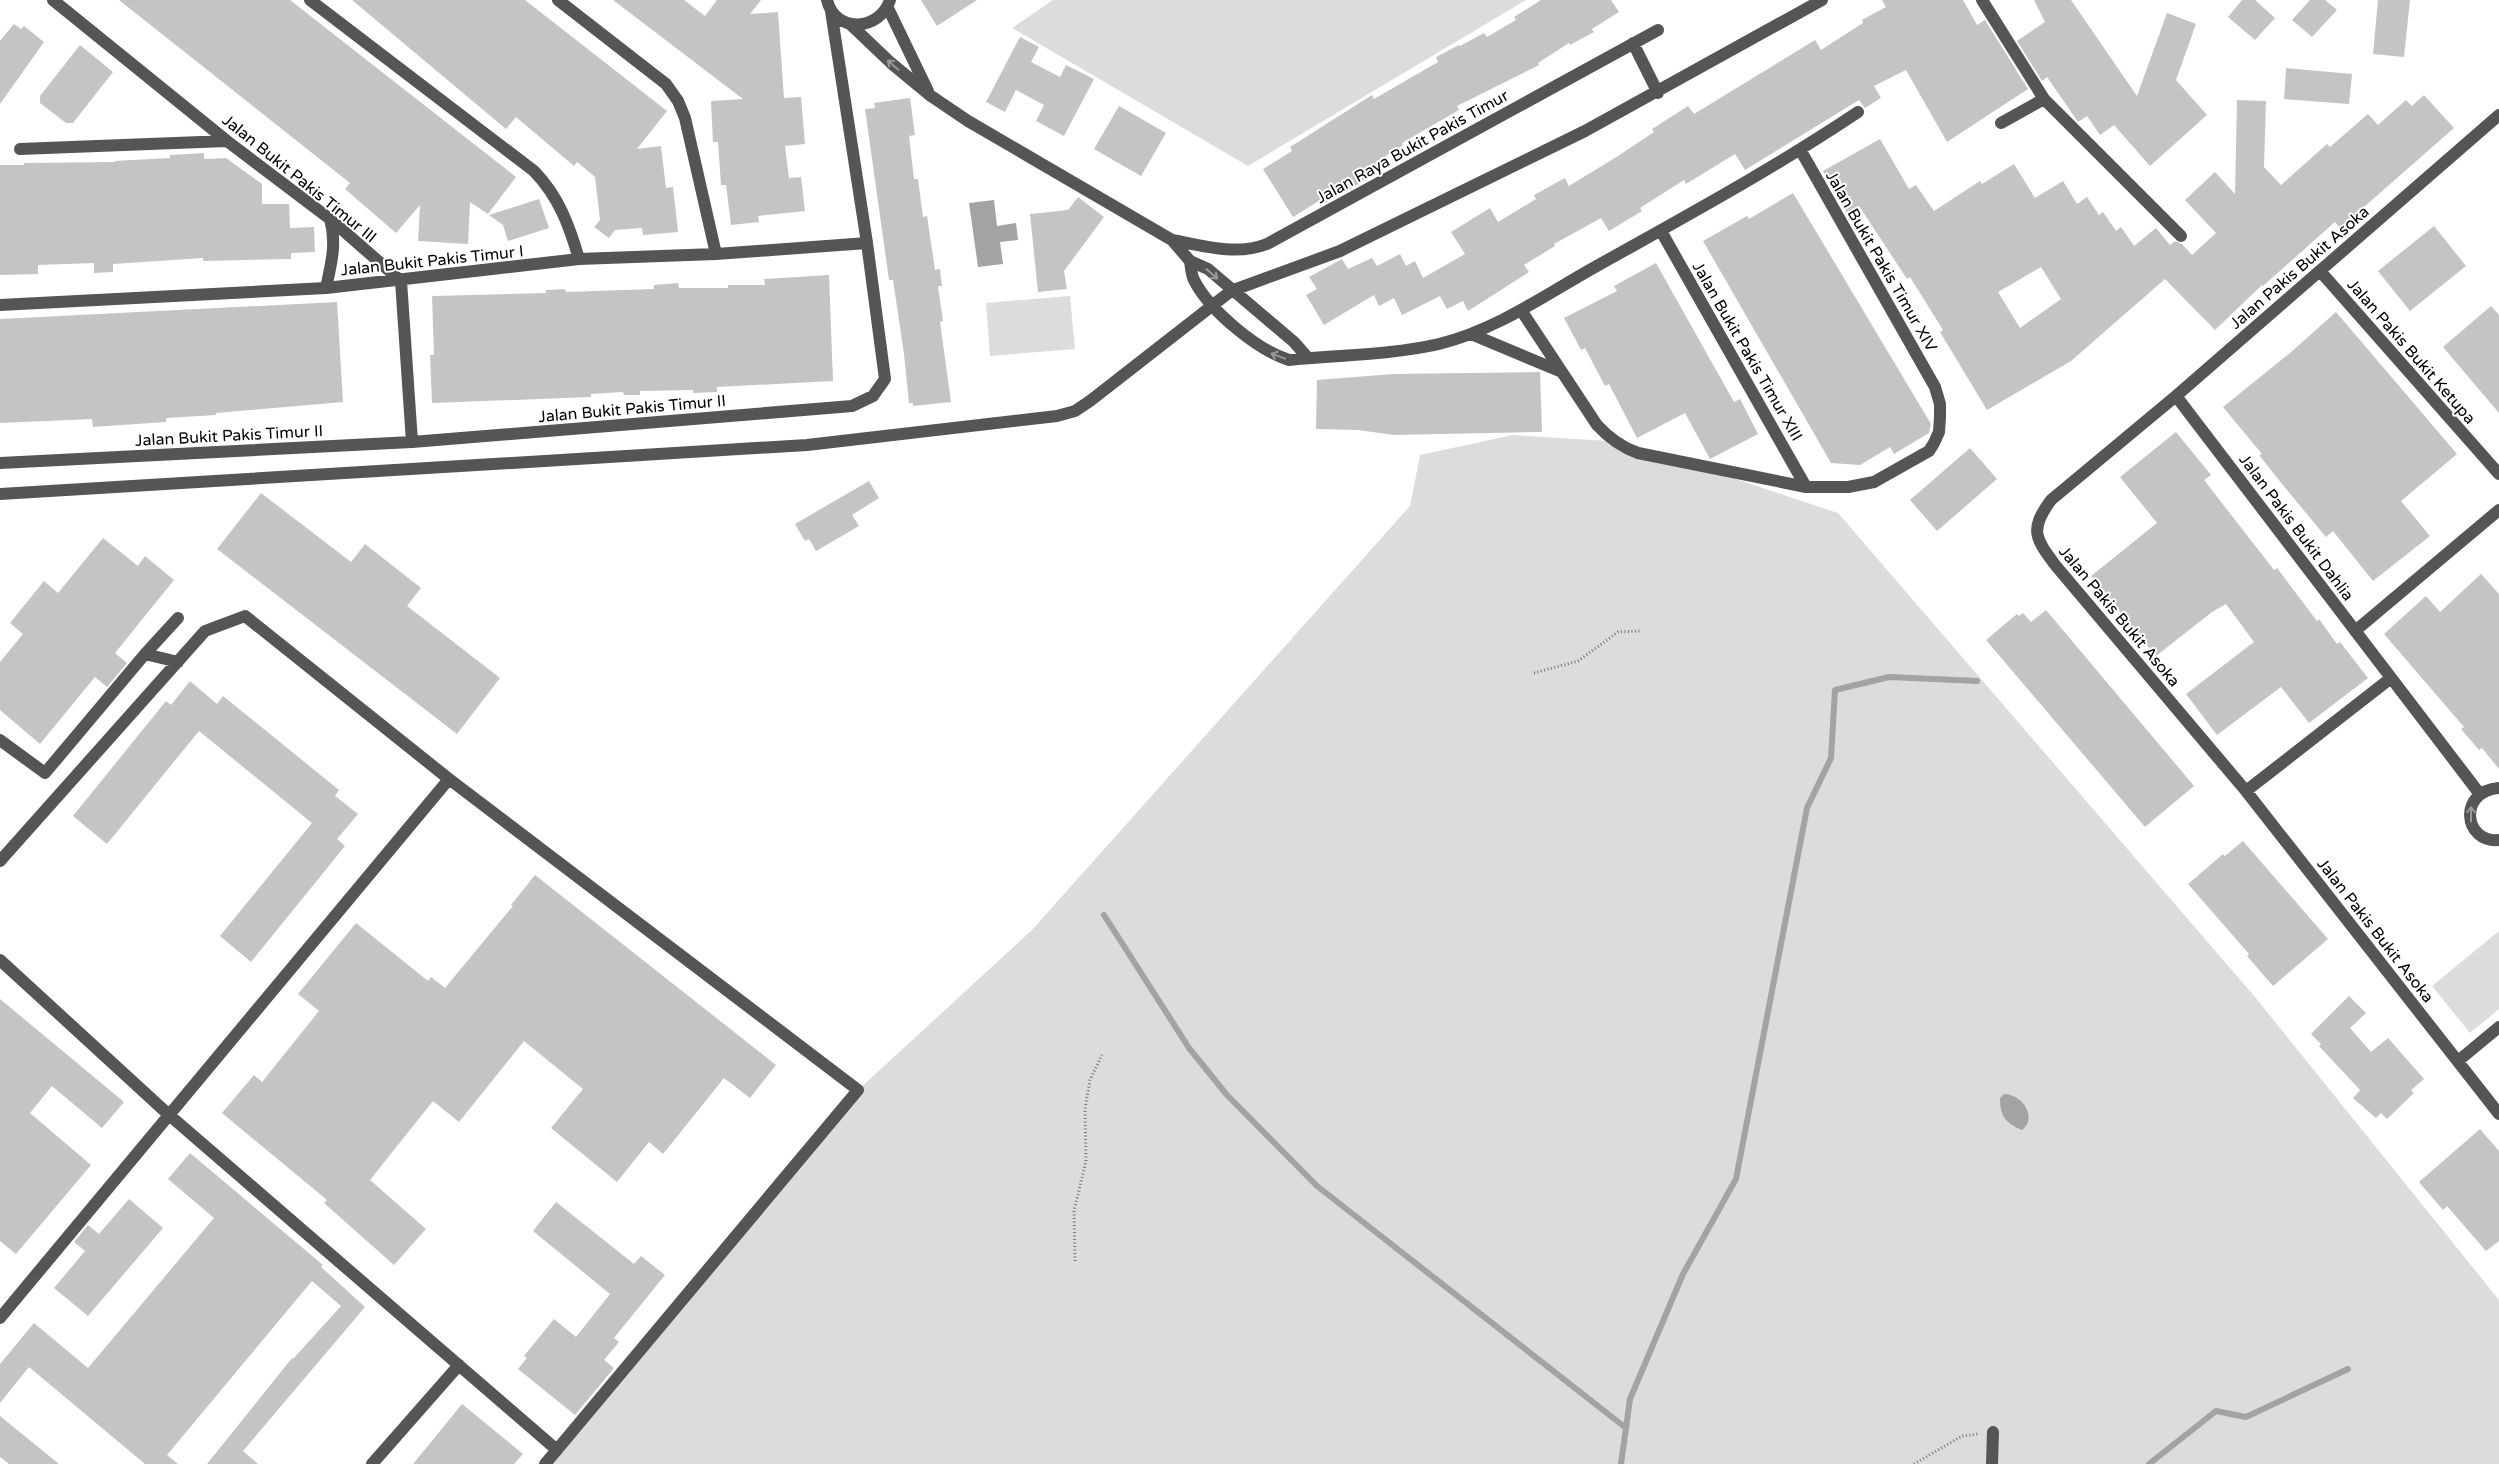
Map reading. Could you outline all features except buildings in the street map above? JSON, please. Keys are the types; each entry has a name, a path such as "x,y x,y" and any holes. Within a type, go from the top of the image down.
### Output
{"street":[{"name":"Jalan Bukit Pakis Timur III","path":"53,0 227,141 330,219 401,281"},
{"path":"310,0 534,171 560,204 569,223 579,259"},
{"path":"558,0 666,84 678,101 685,118 716,254"},
{"path":"0,494 807,444 1057,416 1075,411 1090,401 1231,291 1340,251 1586,131 1658,93 1822,0"},
{"path":"1982,0 2044,99 2180,236"},
{"path":"851,24 872,23 889,4"},
{"name":"Jalan Raya Bukit Pakis Timur","path":"889,4 931,96"},
{"name":"Jalan Raya Bukit Pakis Timur","path":"829,6 840,20 851,24 891,63 931,96 968,121 1172,240 1190,261 1208,269 1231,291 1294,342 1308,358"},
{"name":"Jalan Bukit Pakis Timur II","path":"0,463 412,442 852,406 873,396 885,379 867,243 829,6"},
{"name":"Jalan Raya Bukit Pakis Timur","path":"1172,240 1223,250 1254,249 1267,244 1658,30"},
{"path":"1633,43 1658,93"},
{"path":"2001,123 2044,99"},
{"name":"Jalan Raya Bukit Pakis Timur","path":"1190,261 1194,279 1214,306 1252,342 1267,352 1289,360 1374,355 1440,344 1471,334 1521,310 1801,151 1858,112"},
{"name":"Jalan Pakis Bukit Asoka","path":"2498,117 2176,396 2051,500 2038,518 2036,531 2041,546 2056,566 2246,790 2499,1114"},
{"path":"20,149 227,141"},
{"name":"Jalan Bukit Pakis Timur XIV","path":"1521,310 1596,425 1608,437 1624,448 1638,453 1806,487 1848,487 1874,482 1929,451 1939,432 1940,404 1935,386 1801,151"},
{"path":"326,288 335,247 330,219"},
{"name":"Jalan Bukit Pakis Timur XIII","path":"1661,231 1806,487"},
{"name":"Jalan Bukit Pakis Timur I","path":"0,305 326,288 401,281 579,259 716,254 867,243"},
{"name":"Jalan Pakis Bukit Ketupa","path":"2320,271 2499,474"},
{"path":"401,281 412,442"},
{"path":"1471,334 1562,372"},
{"name":"Jalan Pakis Bukit Dahlia","path":"2176,396 2479,793"},
{"path":"2355,631 2499,510"},
{"path":"0,861 205,631 244,616 449,779 858,1090 545,1464"},
{"path":"0,740 45,773 145,654 178,618"},
{"path":"145,654 178,662"},
{"path":"2246,790 2391,678"},
{"path":"0,1318 449,779"},
{"path":"2499,788 2479,793 2469,811 2470,822 2483,837 2499,840"},
{"path":"0,960 168,1114 557,1450"},
{"path":"2458,1061 2499,1027"},
{"path":"372,1464 459,1366"},
{"path":"1992,1464 1993,1432"}],"path":[{"path":"1534,672 1578,661 1618,632 1640,631"},
{"path":"1076,1261 1074,1211 1086,1161 1084,1108 1090,1080 1102,1055"},
{"path":"1914,1464 1962,1436 1993,1432"}],"shaded area":[{"path":"1053,0 1526,0 1248,166 1012,28"},
{"path":"994,200 997,226 1016,223 1018,240 1000,242 1003,264 978,267 969,203"},
{"path":"1070,296 1075,349 990,356 986,303"},
{"path":"1513,435 1624,442 1838,513 2255,997 2499,1300 2499,1464 545,1464 858,1090 1032,930 1410,506 1420,455"},
{"path":"2499,931 2499,1009 2470,1033 2432,986"},
{"path":"2004,1094 2017,1098 2026,1107 2028,1113 2027,1125 2022,1130 2008,1122 2003,1115 2000,1098"}],"waterway":[{"path":"1621,1464 1630,1399 1683,1274 1736,1179 1807,808 1831,758 1835,690 1889,677 1977,681"},
{"path":"1104,915 1189,1048 1227,1095 1317,1186 1626,1428"},
{"path":"2149,1464 2216,1411 2246,1417 2348,1369"}]}
